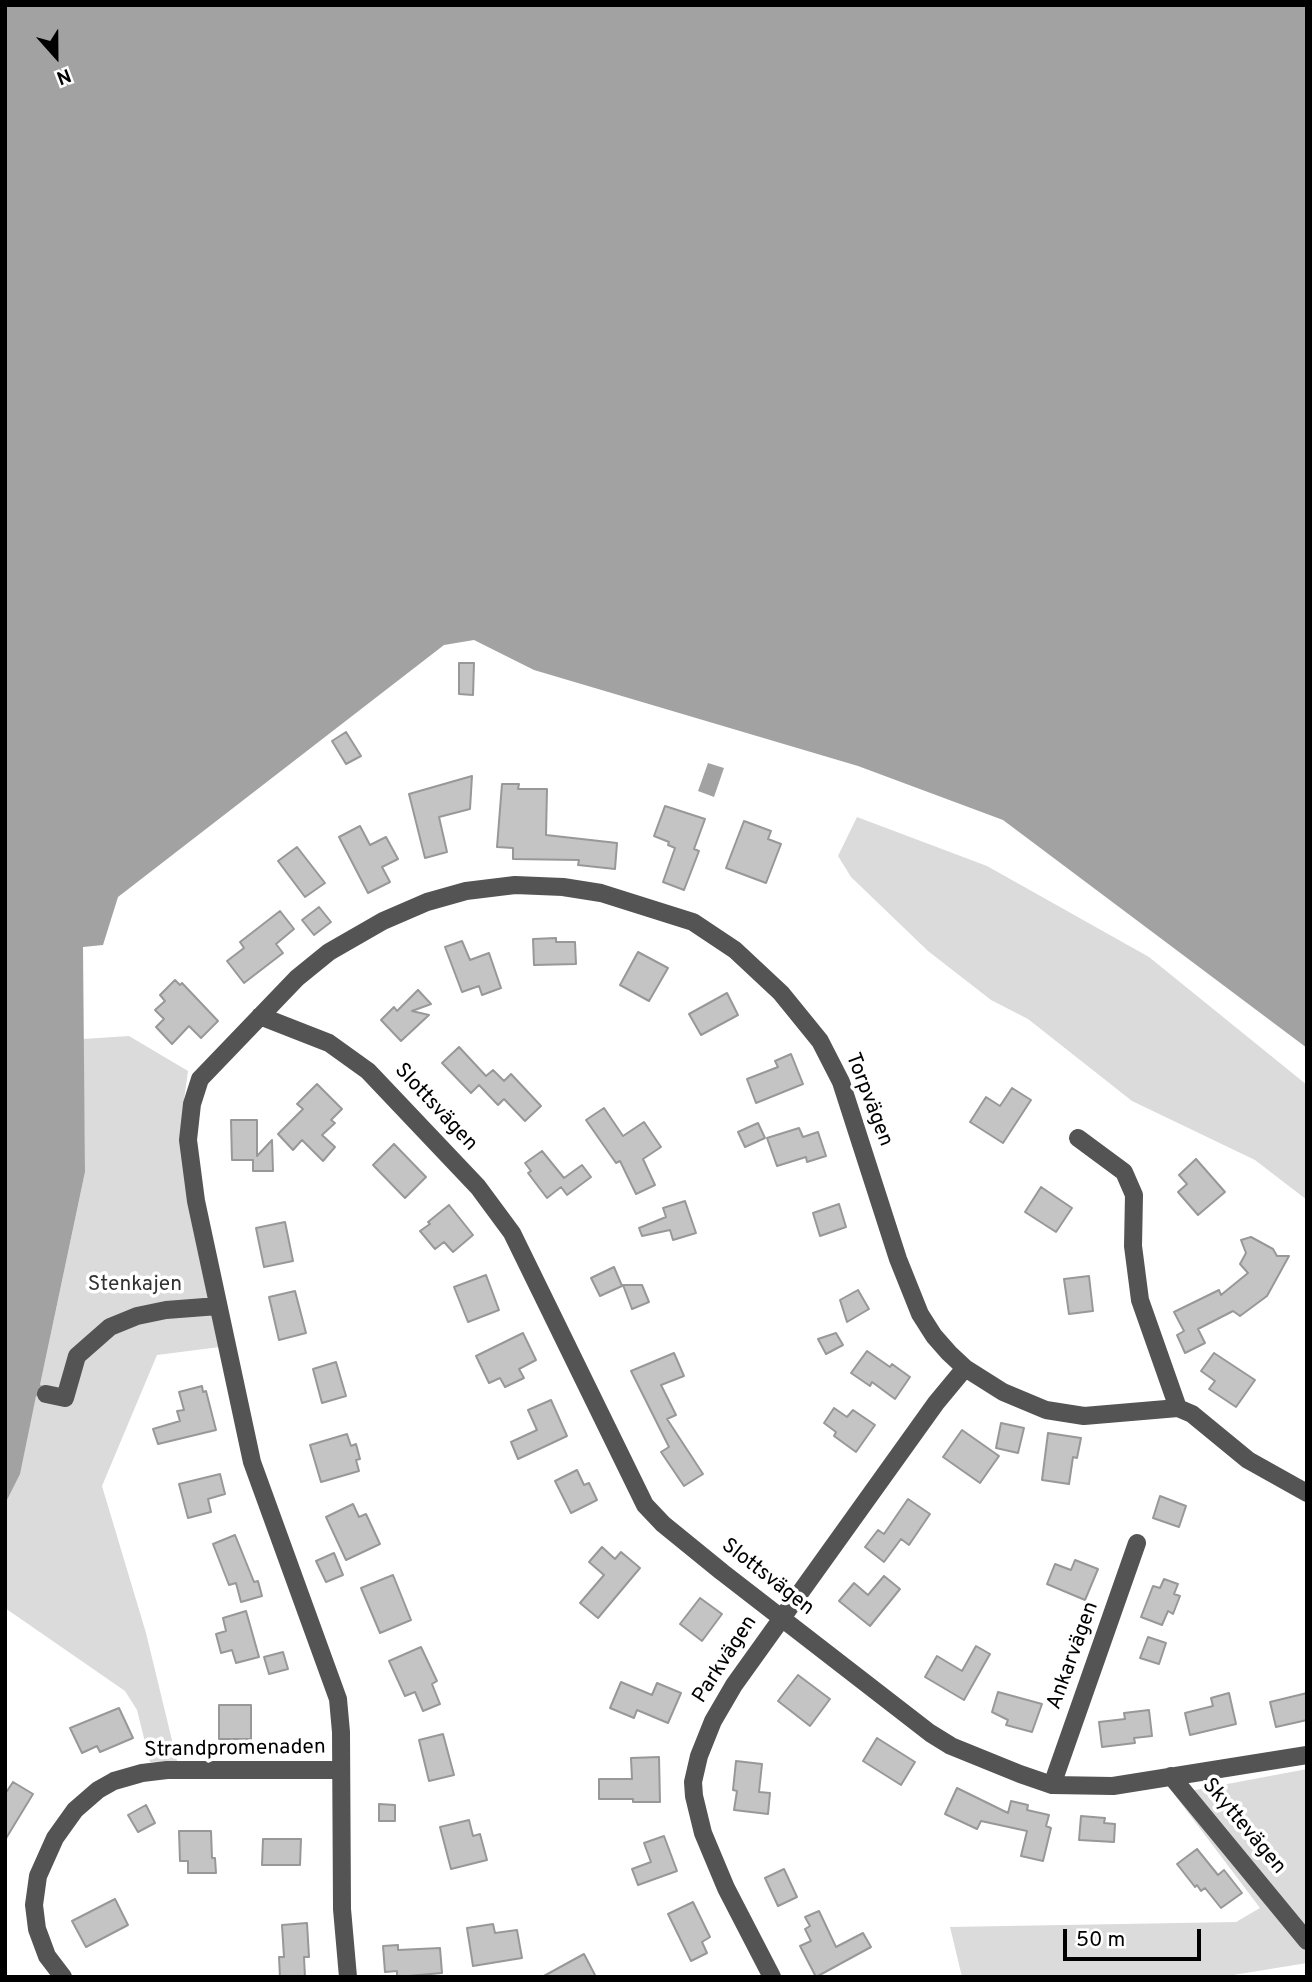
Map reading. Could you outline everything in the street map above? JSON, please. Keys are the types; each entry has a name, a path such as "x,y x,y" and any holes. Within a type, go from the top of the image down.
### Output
{"street":[{"name":"Torpvägen","path":"260,1016 297,978 329,952 383,920 427,902 466,891 515,885 563,887 601,893 693,922 735,950 781,993 820,1041 841,1082 898,1259 920,1314 934,1336 965,1368 1018,1399 1063,1414 1084,1416 1178,1408"},
{"path":"260,1016 200,1079 188,1140 196,1201 252,1462 338,1699 341,1732 342,1909 348,1977"},
{"name":"Slottsvägen","path":"260,1016 329,1043 368,1071 478,1187 512,1233 645,1505 663,1524 780,1619 930,1733 951,1746 1052,1785 1113,1786 1307,1755"},
{"path":"1078,1138 1124,1172 1134,1195 1133,1246 1140,1300 1178,1408 1192,1414 1248,1460 1307,1493"},
{"path":"46,1395 65,1398 77,1356 110,1327 146,1314 218,1306"},
{"name":"Parkvägen","path":"772,1977 712,1859 698,1815 693,1782 699,1756 713,1721 734,1685 936,1403 965,1368"},
{"name":"Ankarvägen","path":"1052,1785 1137,1542"},
{"name":"Strandpromenaden","path":"63,1977 47,1956 37,1929 34,1905 38,1876 60,1829 75,1810 98,1790 142,1773 167,1770 340,1770"},
{"name":"Skyttevägen","path":"1171,1776 1307,1941"}],"green space":[{"path":"857,817 987,866 1149,957 1307,1085 1307,1200 1255,1160 1132,1101 1028,1019 991,1000 928,951 851,877 838,856"},
{"name":"Stenkajen","path":"129,1036 188,1071 182,1114 184,1157 220,1347 157,1355 102,1486 146,1633 177,1761 150,1762 137,1710 125,1691 5,1608 5,1504 11,1491 36,1395 47,1387 40,1385 85,1172 83,1039"},
{"path":"1307,1769 1307,1963 1221,1977 962,1977 950,1927 1236,1922 1260,1908 1174,1794"}],"shaded area":[{"path":"5,5 1307,5 1307,1048 1003,820 858,766 534,670 474,640 444,645 118,897 103,945 83,947 85,1172 40,1385 48,1387 45,1399 36,1396 20,1474 5,1504"},
{"path":"708,763 724,768 714,797 698,791"}],"building":[{"path":"459,663 474,663 473,695 459,694"},
{"path":"346,732 361,756 346,764 332,741"},
{"path":"472,776 470,809 439,817 447,852 425,858 409,794"},
{"path":"502,784 519,784 518,789 547,789 546,835 617,843 615,869 578,865 579,860 513,859 513,848 497,847"},
{"path":"665,806 705,819 694,849 699,851 684,890 663,882 675,848 668,845 669,842 654,836"},
{"path":"744,821 771,831 768,839 781,844 766,883 726,868"},
{"path":"360,826 370,845 386,837 398,859 382,867 390,882 368,893 339,837"},
{"path":"297,847 325,883 305,897 278,861"},
{"path":"319,907 331,922 314,935 302,920"},
{"path":"280,911 294,929 276,944 283,953 244,983 227,961 244,948 240,942"},
{"path":"556,938 556,942 575,942 576,964 534,965 533,939"},
{"path":"462,941 470,960 489,953 501,988 482,995 479,986 462,992 445,947"},
{"path":"638,952 668,968 649,1001 620,985"},
{"path":"175,980 180,985 182,983 218,1021 201,1038 189,1026 172,1044 156,1027 164,1019 155,1010 165,1001 160,995"},
{"path":"418,990 431,1004 412,1011 429,1015 401,1041 381,1020 394,1007 397,1011"},
{"path":"727,993 738,1015 701,1035 689,1014"},
{"path":"459,1047 486,1076 493,1070 504,1081 511,1074 541,1106 525,1121 504,1099 498,1105 479,1085 471,1093 442,1063"},
{"path":"791,1054 803,1084 756,1103 747,1079 778,1067 775,1061"},
{"path":"317,1084 342,1109 331,1120 335,1123 322,1135 335,1147 323,1161 302,1140 293,1150 278,1134 303,1109 297,1104"},
{"path":"1012,1088 1031,1100 1003,1143 970,1122 986,1097 1000,1106"},
{"path":"604,1108 623,1136 644,1122 661,1147 643,1159 655,1185 636,1194 620,1161 616,1163 586,1120"},
{"path":"231,1120 257,1120 257,1156 272,1140 273,1171 253,1171 253,1160 232,1160"},
{"path":"758,1123 765,1138 745,1147 738,1132"},
{"path":"799,1128 803,1137 818,1132 826,1156 807,1162 806,1157 777,1166 767,1138"},
{"path":"394,1144 426,1177 405,1198 373,1165"},
{"path":"542,1151 564,1178 582,1165 591,1177 567,1195 561,1187 547,1198 528,1173 531,1171 525,1163"},
{"path":"1196,1159 1225,1192 1198,1215 1178,1192 1187,1184 1179,1175"},
{"path":"1041,1187 1072,1208 1056,1232 1025,1212"},
{"path":"685,1201 696,1233 673,1240 670,1230 642,1236 639,1228 666,1217 663,1208"},
{"path":"839,1204 846,1227 820,1236 813,1213"},
{"path":"449,1205 473,1235 453,1252 444,1242 435,1249 420,1231"},
{"path":"285,1222 293,1261 264,1267 256,1228"},
{"path":"1251,1237 1273,1249 1277,1256 1289,1256 1267,1296 1240,1316 1233,1311 1198,1329 1205,1343 1185,1353 1177,1335 1184,1331 1174,1312 1219,1290 1221,1295 1248,1273 1240,1264 1246,1253 1241,1240"},
{"path":"614,1267 622,1286 600,1296 591,1278"},
{"path":"486,1275 499,1310 468,1322 454,1287"},
{"path":"1089,1276 1093,1311 1069,1314 1064,1279"},
{"path":"623,1285 642,1285 649,1302 632,1309"},
{"path":"858,1290 869,1309 847,1322 840,1300"},
{"path":"295,1291 306,1333 279,1340 269,1297"},
{"path":"523,1333 536,1360 519,1369 524,1378 505,1387 500,1378 489,1383 476,1356"},
{"path":"836,1333 843,1345 826,1354 818,1339"},
{"path":"867,1351 910,1377 895,1399 872,1382 870,1386 851,1373"},
{"path":"674,1353 684,1376 661,1385 676,1415 667,1419 703,1474 684,1486 661,1452 669,1447 631,1371"},
{"path":"1214,1353 1255,1380 1236,1407 1209,1389 1215,1381 1201,1371"},
{"path":"336,1362 346,1396 322,1403 313,1369"},
{"path":"202,1386 203,1392 206,1391 216,1430 158,1444 153,1429 180,1421 177,1411 184,1410 179,1392"},
{"path":"551,1400 567,1436 518,1459 511,1442 537,1430 528,1410"},
{"path":"834,1408 847,1417 853,1410 875,1425 856,1452 834,1436 836,1432 824,1423"},
{"path":"1001,1423 1024,1428 1018,1453 996,1448"},
{"path":"962,1430 999,1456 980,1483 943,1457"},
{"path":"1048,1433 1081,1438 1077,1458 1073,1457 1069,1484 1042,1480"},
{"path":"347,1434 351,1446 356,1444 360,1459 356,1460 359,1471 321,1482 310,1445"},
{"path":"577,1470 584,1485 589,1483 597,1500 571,1513 555,1481"},
{"path":"220,1474 225,1494 208,1499 211,1512 188,1518 179,1484"},
{"path":"1160,1496 1186,1506 1179,1527 1153,1518"},
{"path":"908,1499 930,1514 909,1545 901,1539 884,1562 865,1547 878,1530 884,1534"},
{"path":"353,1504 359,1517 366,1514 380,1544 346,1560 326,1517"},
{"path":"235,1535 254,1582 258,1581 262,1596 241,1602 236,1583 229,1585 213,1544"},
{"path":"602,1547 615,1559 621,1552 640,1568 598,1618 580,1603 604,1575 589,1562"},
{"path":"334,1553 343,1575 326,1582 316,1561"},
{"path":"1075,1560 1098,1569 1085,1600 1047,1584 1055,1564 1071,1570"},
{"path":"393,1575 411,1620 380,1633 361,1588"},
{"path":"884,1576 900,1589 870,1626 839,1601 854,1583 868,1595"},
{"path":"1164,1579 1178,1584 1174,1594 1180,1596 1173,1614 1168,1611 1162,1625 1141,1617 1153,1586 1160,1588"},
{"path":"700,1598 722,1614 702,1641 680,1624"},
{"path":"246,1611 259,1657 236,1663 232,1650 221,1653 216,1634 226,1631 223,1618"},
{"path":"1148,1637 1166,1643 1159,1664 1140,1658"},
{"path":"976,1646 990,1654 964,1700 925,1677 937,1656 962,1671"},
{"path":"421,1647 437,1681 432,1684 440,1704 423,1711 415,1692 405,1696 389,1661"},
{"path":"283,1652 288,1669 269,1674 264,1657"},
{"path":"798,1675 830,1699 810,1726 778,1701"},
{"path":"621,1682 652,1695 657,1683 681,1693 668,1723 637,1710 634,1718 610,1708"},
{"path":"998,1692 1042,1704 1032,1732 1006,1725 1008,1720 992,1712"},
{"path":"1229,1693 1236,1724 1190,1735 1185,1713 1213,1706 1211,1698"},
{"path":"1307,1693 1307,1720 1276,1727 1270,1702"},
{"path":"219,1705 251,1705 251,1739 219,1739"},
{"path":"119,1708 133,1738 100,1752 97,1746 82,1753 70,1728"},
{"path":"1149,1710 1152,1736 1134,1738 1135,1743 1102,1747 1099,1722 1125,1719 1124,1713"},
{"path":"443,1734 454,1775 429,1781 419,1740"},
{"path":"877,1738 915,1762 901,1785 863,1761"},
{"path":"659,1757 660,1802 599,1799 599,1779 632,1779 631,1758"},
{"path":"736,1761 762,1764 759,1792 770,1793 768,1814 734,1810 737,1791 733,1790"},
{"path":"13,1782 33,1794 5,1840 5,1794"},
{"path":"957,1788 1008,1813 1011,1801 1028,1805 1027,1810 1049,1815 1046,1826 1051,1828 1043,1861 1021,1856 1027,1831 981,1821 977,1829 945,1814"},
{"path":"379,1804 395,1805 395,1821 379,1821"},
{"path":"146,1805 155,1823 138,1832 128,1815"},
{"path":"1081,1816 1105,1818 1104,1823 1115,1824 1114,1842 1079,1840"},
{"path":"469,1820 473,1836 480,1834 487,1860 451,1869 440,1827"},
{"path":"179,1831 211,1831 212,1858 215,1858 216,1873 188,1873 188,1861 180,1861"},
{"path":"664,1836 677,1871 638,1885 632,1869 651,1862 644,1843"},
{"path":"263,1839 301,1839 300,1865 262,1865"},
{"path":"1197,1849 1218,1875 1224,1870 1242,1893 1221,1908 1205,1888 1201,1891 1197,1885 1195,1887 1177,1864"},
{"path":"784,1869 797,1897 778,1906 765,1878"},
{"path":"115,1899 128,1925 86,1947 72,1921"},
{"path":"693,1902 710,1937 702,1942 707,1953 691,1961 668,1914"},
{"path":"819,1911 836,1947 863,1933 871,1947 816,1977 800,1946 811,1941 805,1929 810,1926 805,1917"},
{"path":"307,1923 309,1957 304,1957 305,1977 280,1977 279,1957 284,1957 282,1925"},
{"path":"493,1924 495,1933 517,1930 522,1958 473,1966 467,1928"},
{"path":"398,1945 398,1950 440,1948 442,1973 397,1977 397,1971 385,1972 383,1946"},
{"path":"584,1954 596,1977 542,1977"}]}
